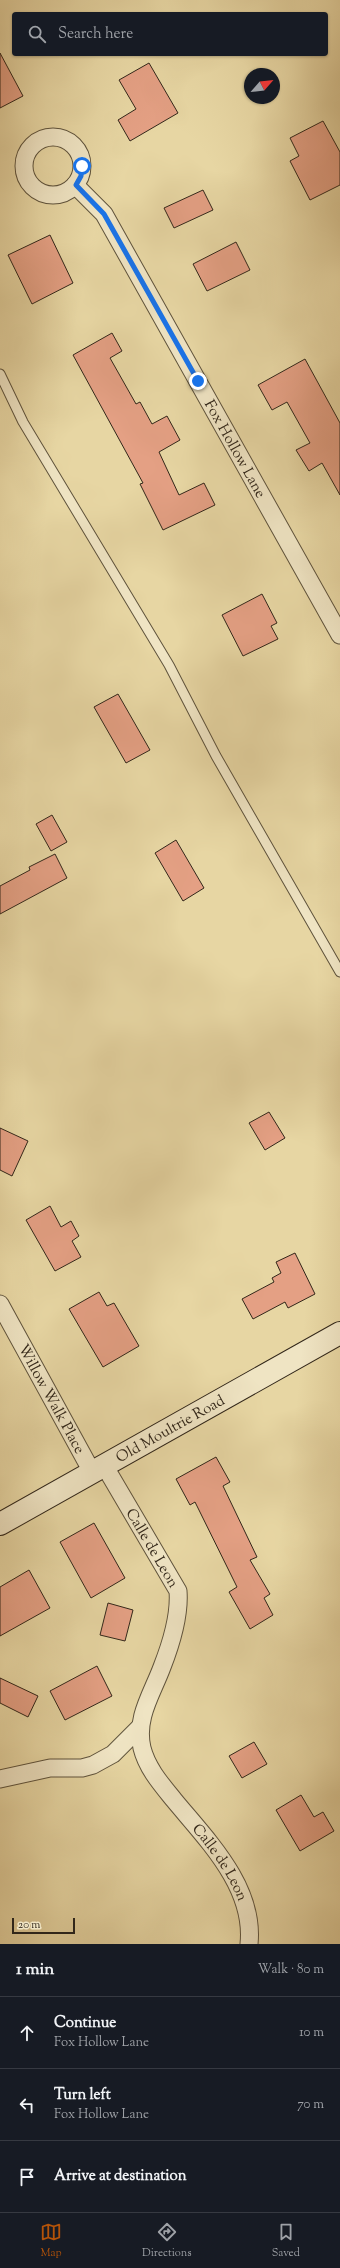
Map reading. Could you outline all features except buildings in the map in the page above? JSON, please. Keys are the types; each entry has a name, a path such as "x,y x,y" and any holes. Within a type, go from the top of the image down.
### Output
{"main road":[{"name":"Old Moultrie Road","path":"0,1524 340,1333"}],"street":[{"name":"Fox Hollow Lane","path":"76,185 104,214 340,636"},
{"name":"Willow Walk Place","path":"1,1307 98,1468"},
{"name":"Calle de Leon","path":"98,1468 178,1591 179,1605 172,1636 162,1668 144,1705 140,1727 142,1747 146,1761 160,1783 227,1867 239,1888 247,1910 249,1944"},
{"path":"0,1778 50,1768 82,1768 94,1765 113,1754 140,1727"}],"lane":[{"path":"0,374 23,422 165,658 216,756 340,972"}],"route":[{"path":"82,166 81,176 76,185 104,214 160,317 198,381"}]}
